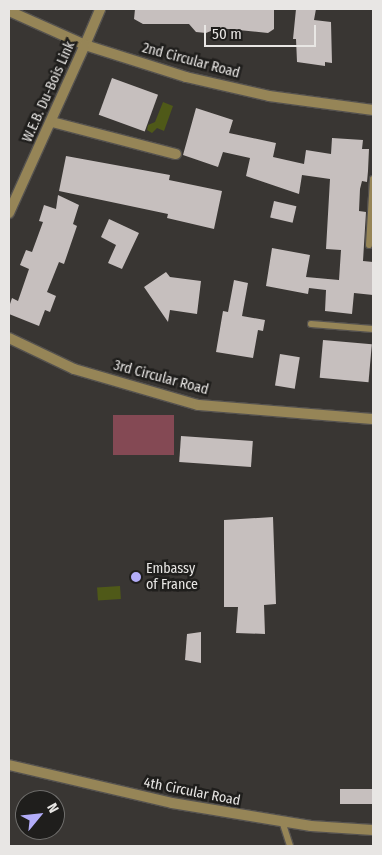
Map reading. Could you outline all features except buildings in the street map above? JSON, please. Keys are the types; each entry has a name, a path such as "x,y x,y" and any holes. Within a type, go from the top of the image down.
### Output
{"street":[{"name":"W.E.B. Du-Bois Link","path":"9,213 52,122 100,9"},
{"name":"2nd Circular Road","path":"9,11 85,44 195,79 270,96 373,110"},
{"path":"52,122 176,154"},
{"name":"3rd Circular Road","path":"9,338 74,369 198,405 373,419"},
{"name":"4th Circular Road","path":"9,765 172,803 282,821 373,830"}],"lane":[{"path":"369,245 373,179"},
{"path":"311,324 373,329"},
{"path":"282,821 290,846"}],"shaded area":[{"path":"163,102 173,106 164,131 157,128 152,133 147,130 148,125 155,122"},
{"path":"113,415 174,415 174,455 113,455"},
{"path":"120,586 121,599 98,601 97,588"}],"place":[{"name":"Embassy of France","path":"136,577"}]}
